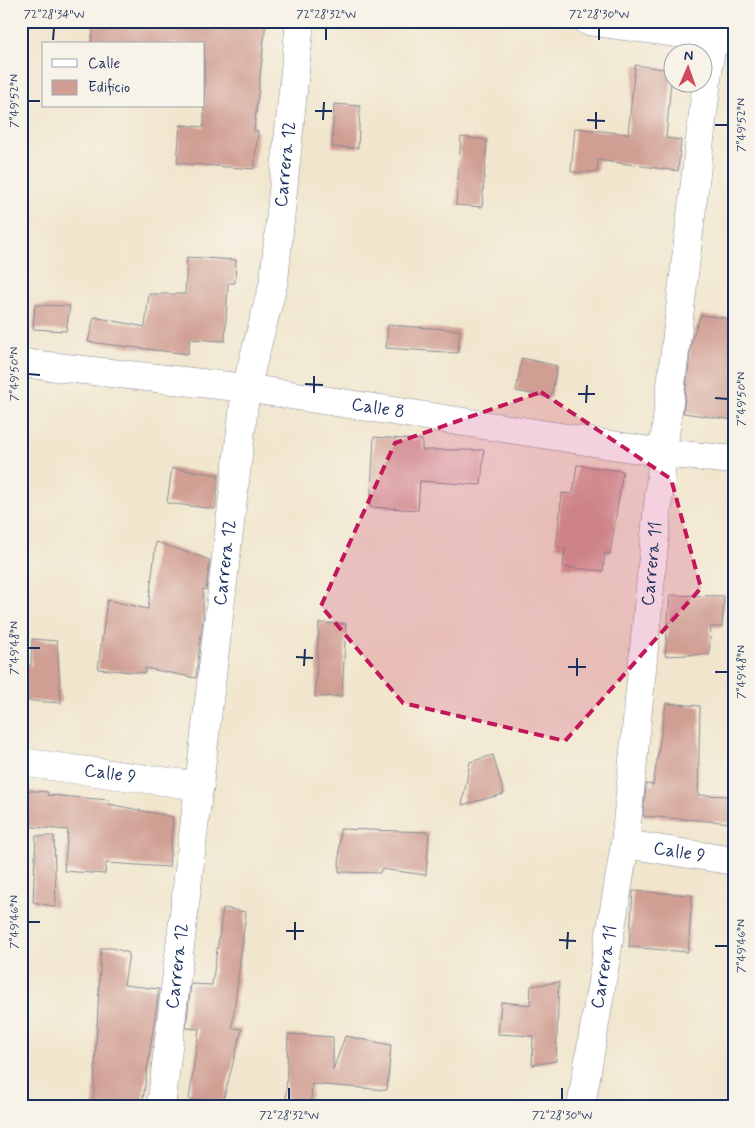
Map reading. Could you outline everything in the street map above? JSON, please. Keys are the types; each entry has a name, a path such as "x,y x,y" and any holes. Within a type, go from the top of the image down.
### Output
{"street":[{"name":"Carrera 12","path":"161,1107 246,388 274,281 300,21"},
{"path":"587,21 720,34"},
{"name":"Carrera 11","path":"581,1107 625,844 664,452 720,34"},
{"name":"Calle 8","path":"21,363 246,388 664,452 734,460"},
{"name":"Calle 9","path":"21,762 200,786"},
{"name":"Calle 9","path":"625,844 734,861"}],"highlighted area":[{"path":"541,392 671,479 701,588 565,741 403,703 321,606 395,443"}],"building":[{"path":"94,21 266,21 254,131 258,131 254,169 177,163 180,125 204,127 205,42 91,42"},
{"path":"635,65 662,69 662,92 670,92 666,138 681,140 678,171 598,160 597,172 571,172 575,128 628,134"},
{"path":"334,104 360,106 358,148 332,147"},
{"path":"461,137 487,140 482,207 456,205"},
{"path":"187,257 236,260 235,283 228,283 225,341 190,339 188,354 88,342 94,317 145,327 149,294 185,294"},
{"path":"35,305 70,306 66,331 33,329"},
{"path":"701,315 734,319 734,420 683,413 692,338"},
{"path":"388,325 460,330 458,353 386,348"},
{"path":"522,358 557,366 551,398 516,391"},
{"path":"374,437 422,440 422,450 484,450 481,485 420,481 418,510 370,507"},
{"path":"577,465 623,471 610,554 605,553 603,571 563,567 565,548 556,547 562,493 573,494"},
{"path":"172,468 219,475 215,509 167,503"},
{"path":"156,542 210,560 206,590 203,589 203,617 196,678 145,668 145,673 98,669 107,600 148,609"},
{"path":"670,595 724,596 722,627 711,627 709,654 665,656"},
{"path":"319,623 346,624 342,696 315,697"},
{"path":"32,639 57,641 61,703 21,700 21,663 31,666"},
{"path":"666,703 700,706 698,795 734,796 734,823 643,816 646,784 653,785"},
{"path":"493,755 504,794 462,805 470,762"},
{"path":"21,790 48,792 47,795 110,800 109,804 173,817 169,867 106,863 105,874 64,871 68,830 21,826"},
{"path":"340,829 429,832 426,875 381,869 380,873 339,872"},
{"path":"36,836 54,836 56,907 33,902"},
{"path":"633,891 692,895 688,952 629,947"},
{"path":"223,908 246,912 232,1028 242,1029 223,1101 189,1100 199,1029 186,1028 191,984 212,985"},
{"path":"101,948 113,948 129,953 124,985 159,989 142,1106 93,1106"},
{"path":"559,982 556,1061 532,1065 533,1036 498,1034 501,1002 530,1005 531,986"},
{"path":"288,1034 333,1037 333,1070 345,1036 391,1045 387,1090 312,1084 311,1101 286,1099"}]}
